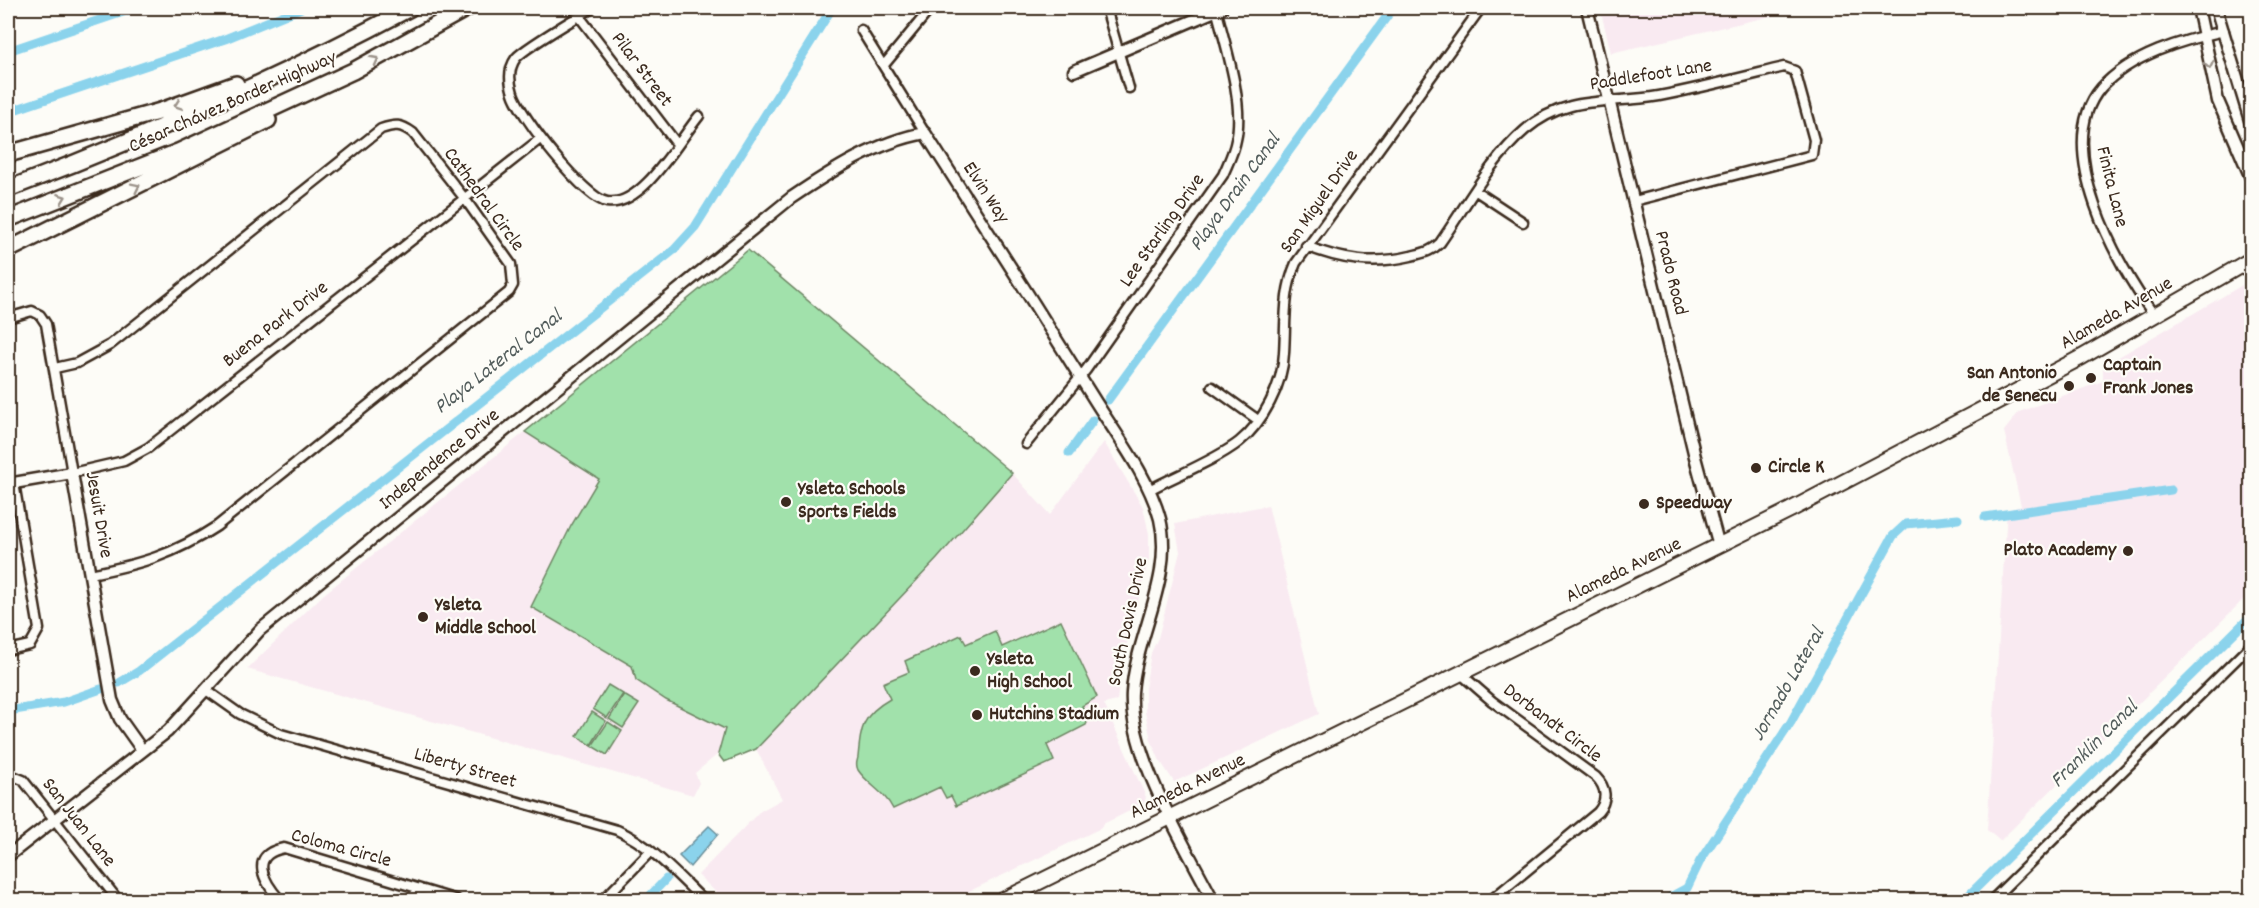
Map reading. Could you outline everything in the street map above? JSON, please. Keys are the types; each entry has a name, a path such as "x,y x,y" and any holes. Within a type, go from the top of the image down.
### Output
{"highway":[{"name":"César Chávez Border Highway","path":"8,189 194,114 351,39 410,8"},
{"name":"César Chávez Border Highway","path":"8,219 168,156 354,71 467,8"},
{"path":"8,154 161,111 351,39"},
{"path":"8,250 199,157 307,100 354,71"}],"main road":[{"name":"Alameda Avenue","path":"1003,900 1719,546 2082,357 2252,259"}],"street":[{"path":"592,8 516,58 509,75 513,95 540,139 587,191 606,202 627,200 659,172 676,144 699,116"},
{"path":"884,65 931,8"},
{"path":"1106,8 1129,88"},
{"path":"1074,71 1118,54 1218,8"},
{"name":"Lee Starling Drive","path":"1026,444 1080,376 1223,175 1232,156 1237,138 1237,105 1218,8"},
{"name":"San Miguel Drive","path":"1149,490 1238,443 1258,420 1271,400 1280,377 1284,354 1285,299 1292,272 1306,246 1481,8"},
{"name":"Prado Road","path":"1587,8 1695,457 1719,546"},
{"path":"2198,8 2218,101 2252,180"},
{"path":"2216,8 2252,127"},
{"name":"Pilar Street","path":"579,16 676,144"},
{"name":"Elvin Way","path":"861,30 1080,376"},
{"name":"Finita Lane","path":"2154,315 2135,289 2105,236 2090,185 2084,152 2085,121 2100,90 2121,72 2166,46 2224,31"},
{"name":"Paddlefoot Lane","path":"1306,246 1355,261 1386,260 1429,251 1440,243 1503,154 1527,129 1564,108 1609,99 1660,96 1784,67 1795,70 1814,140 1814,151 1808,159 1634,201"},
{"name":"Cathedral Circle","path":"55,368 77,363 110,345 381,129 393,125 403,126 413,134 465,199 511,264 514,277 509,292 218,526 175,551 148,562 90,574"},
{"name":"Independence Drive","path":"8,856 168,731 239,651 269,622 791,198 853,160 877,149 925,133"},
{"name":"Buena Park Drive","path":"11,483 72,473 124,461 148,448 540,139"},
{"path":"1476,191 1523,222"},
{"name":"Jesuit Drive","path":"8,318 32,311 43,318 55,368 112,700 120,719 142,750"},
{"name":"South Davis Drive","path":"1080,376 1149,490 1160,521 1162,559 1134,672 1132,706 1137,740 1171,816 1213,900"},
{"path":"1212,387 1258,420"},
{"path":"8,650 30,645 39,628 11,483"},
{"path":"1992,900 2252,644"},
{"name":"Dorbandt Circle","path":"1461,674 1492,701 1596,777 1605,792 1605,801 1598,812 1491,900"},
{"name":"Liberty Street","path":"206,690 240,714 281,734 617,830 631,836 651,851 703,900"},
{"name":"San Juan Lane","path":"8,774 23,780 117,900"},
{"name":"Coloma Circle","path":"280,900 264,880 261,871 263,862 270,853 284,848 458,900"},
{"path":"603,900 651,851"},
{"path":"409,900 420,889"}],"shaded area":[{"path":"1600,8 1806,8 1611,53"},
{"name":"Plato Academy","path":"2251,280 2251,592 2000,841 1987,830 2007,510 2021,506 2004,431 2019,412 2103,381 2103,366"},
{"name":"Ysleta Middle School","path":"525,432 599,478 571,526 531,607 632,666 666,700 725,729 718,754 695,773 699,783 693,795 247,669 323,595"},
{"name":"Ysleta High School","path":"1104,442 1143,507 1149,534 1149,559 1122,662 1117,701 1104,704 1146,797 1144,804 1103,824 1101,828 951,900 724,900 698,875 759,812 782,799 756,749 937,559 1012,473 1050,515"},
{"path":"1268,505 1319,714 1174,782 1159,759 1151,740 1145,712 1145,688 1151,653 1158,638 1180,552 1175,524"}],"green space":[{"name":"Ysleta Schools Sports Fields","path":"748,250 1012,473 937,559 756,749 724,762 718,754 725,729 666,700 636,680 632,666 531,607 571,526 599,479 525,432"},
{"name":"Hutchins Stadium","path":"1061,620 1097,697 1082,706 1088,720 1086,725 1047,745 1054,761 956,806 951,796 946,798 940,787 893,809 886,798 862,775 856,765 860,738 868,716 890,699 883,683 909,672 905,661 961,635 966,644 995,631 1002,647"},
{"path":"608,685 623,694 607,718 593,709"},
{"path":"624,695 639,704 623,728 609,719"},
{"path":"592,712 606,721 591,745 577,736"},
{"path":"608,722 622,731 607,755 592,746"}],"water":[{"path":"709,826 718,834 690,867 679,856"}],"waterway":[{"path":"8,51 135,8"},
{"path":"8,112 225,39 301,8"},
{"name":"Playa Lateral Canal","path":"119,683 139,671 674,250 695,227 832,8"},
{"name":"Playa Drain Canal","path":"1108,400 1393,8"},
{"name":"Playa Drain Canal","path":"1069,453 1093,420"},
{"name":"Jornado Lateral","path":"1985,517 2171,490"},
{"name":"Jornado Lateral","path":"1665,900 1687,888 1700,861 1791,722 1893,536 1906,524 1958,519"},
{"name":"Franklin Canal","path":"1964,900 2252,615"},
{"name":"Playa Lateral Canal","path":"8,711 64,702 101,689"},
{"name":"Playa Drain Canal","path":"646,900 666,879"}],"place":[{"name":"Captain Frank Jones","path":"2091,378"},
{"name":"San Antonio de Senecu","path":"2069,386"},
{"name":"Circle K","path":"1756,468"},
{"name":"Ysleta Schools Sports Fields","path":"786,502"},
{"name":"Speedway","path":"1644,504"},
{"name":"Plato Academy","path":"2128,551"},
{"name":"Ysleta Middle School","path":"423,617"},
{"name":"Ysleta High School","path":"975,671"},
{"name":"Hutchins Stadium","path":"977,715"}]}
